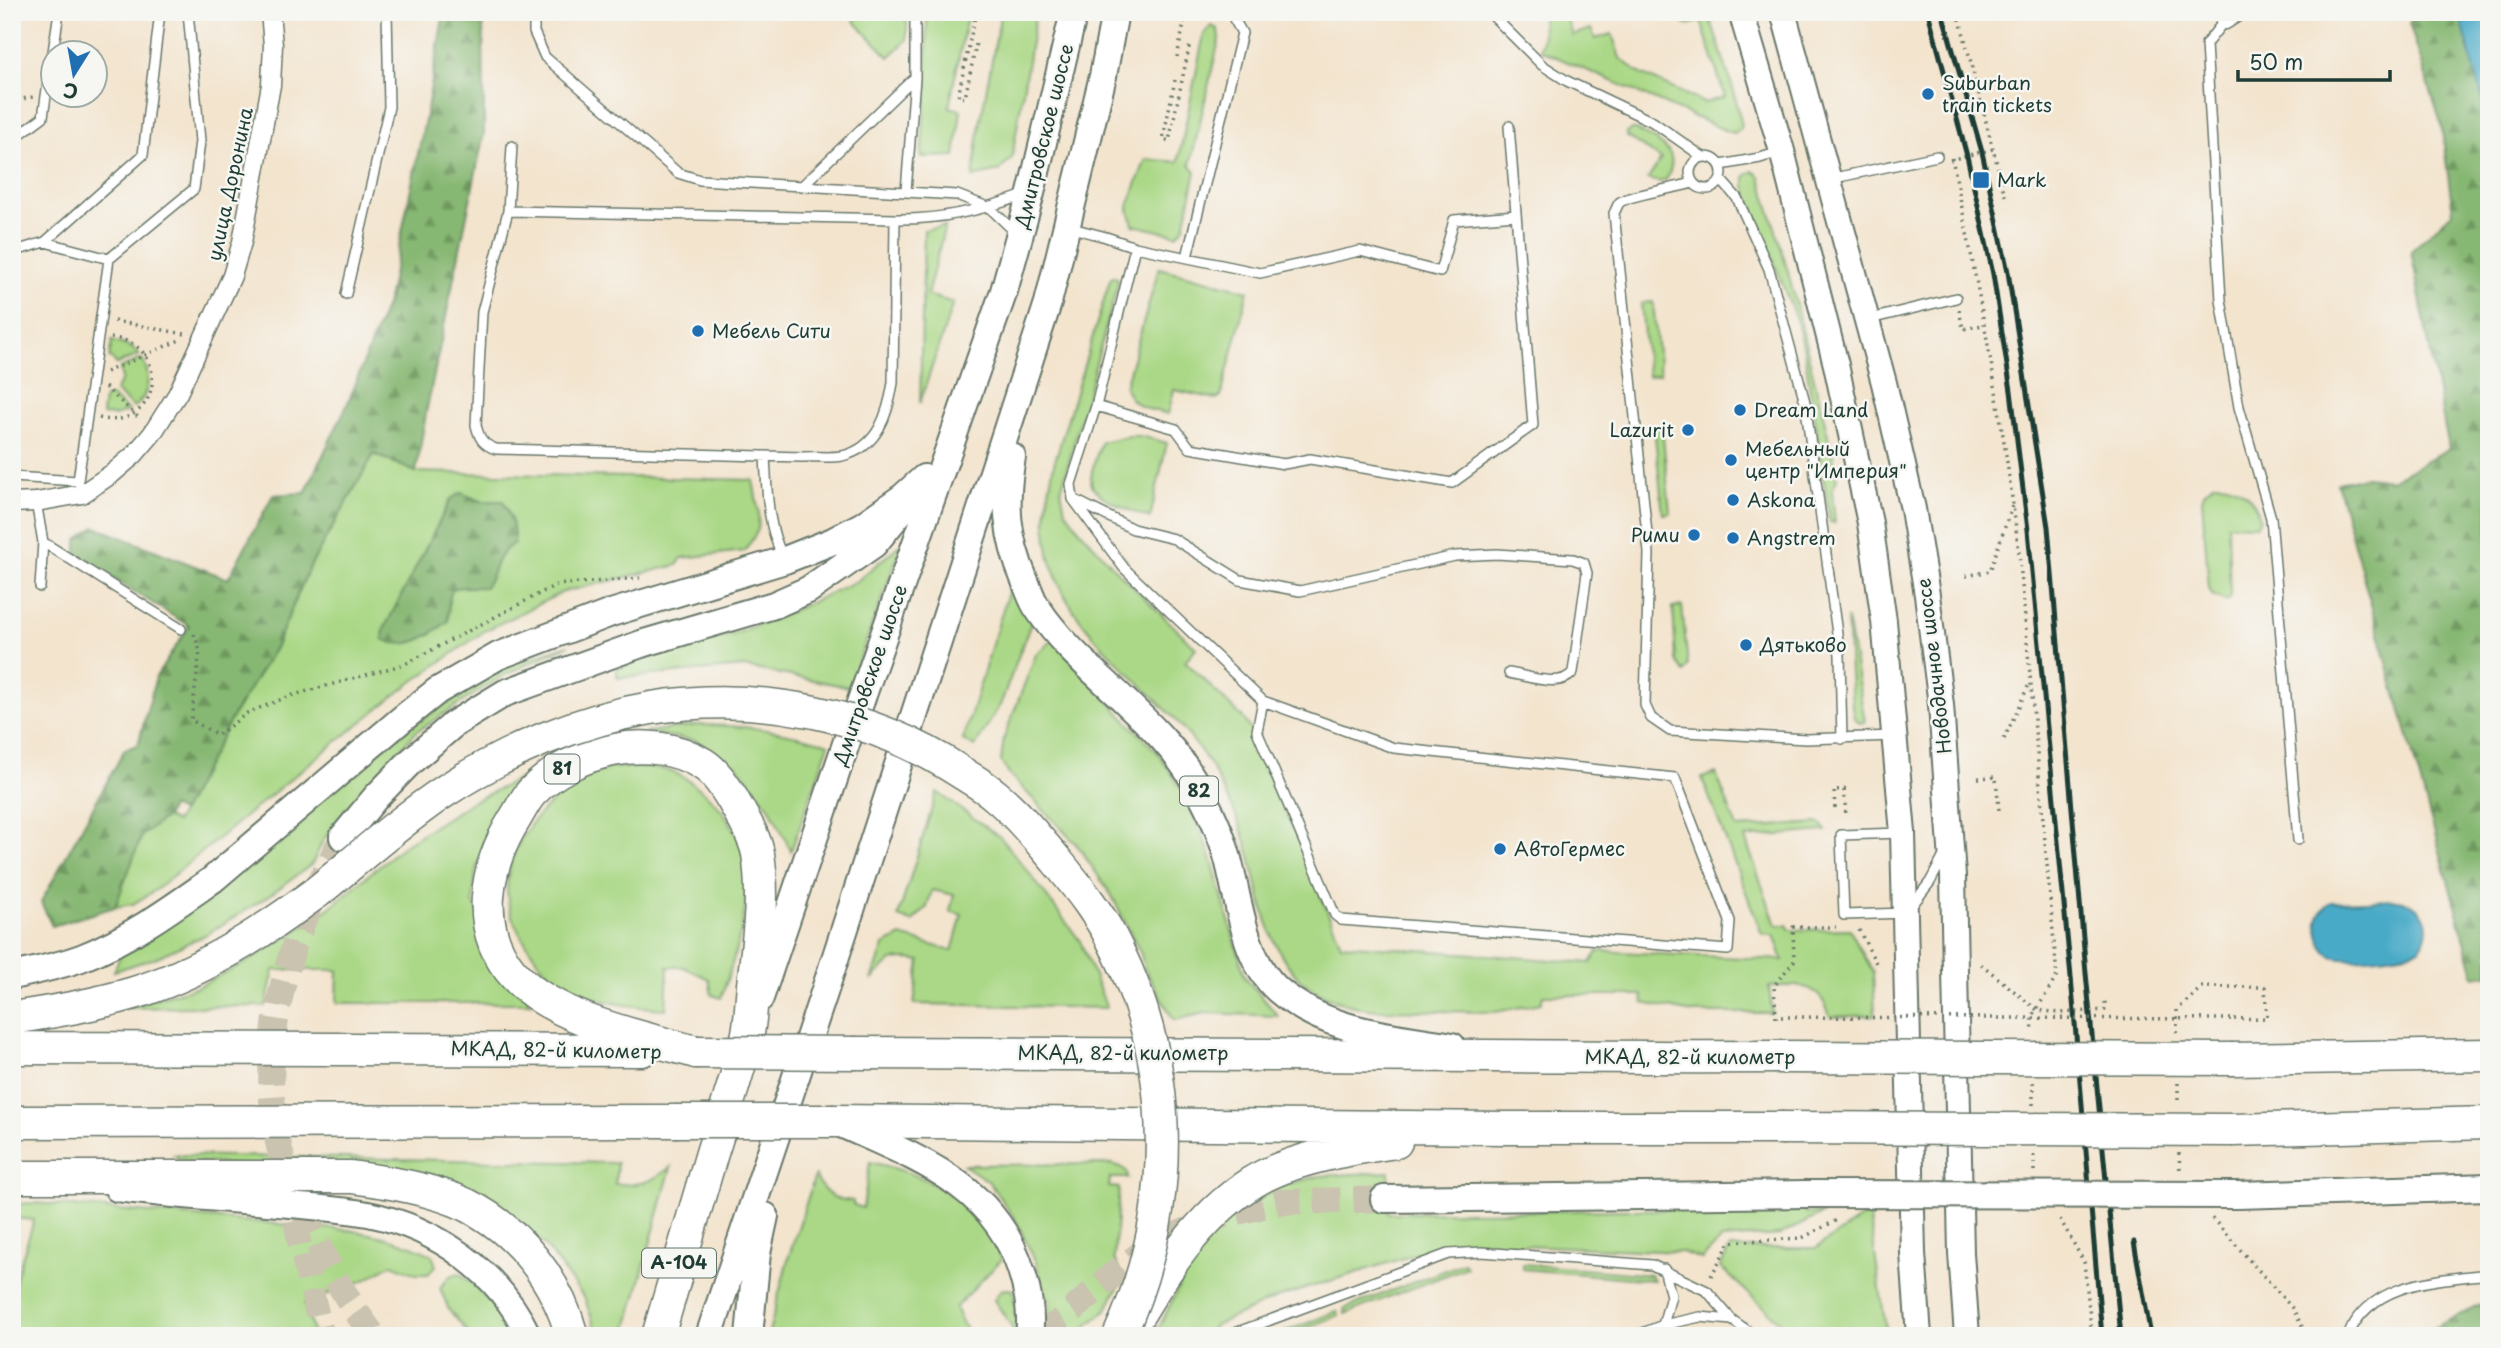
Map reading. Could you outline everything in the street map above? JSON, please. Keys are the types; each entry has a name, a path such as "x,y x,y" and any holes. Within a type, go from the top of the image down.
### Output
{"highway":[{"path":"12,1018 76,1008 136,992 186,972 239,945 282,918 445,791 551,735 594,721 651,708 706,703 765,704 827,714 889,734 944,762 995,795 1034,834 1078,888 1118,949 1147,1031 1162,1103 1163,1172 1147,1258 1119,1336"},
{"name":"81","path":"696,1052 618,1031 572,1014 538,993 516,977 498,948 488,920 487,891 495,858 509,827 531,792 564,767 600,752 638,748 674,751 704,764 724,785 744,822 757,850 762,893 747,1036"},
{"name":"Дмитровское шоссе","path":"657,1336 747,1036"},
{"name":"МКАД, 82-й километр","path":"12,1048 610,1048 696,1052 1310,1054 1527,1058 2233,1059 2489,1055"},
{"path":"12,1122 834,1121 1491,1128 2233,1130 2489,1123"},
{"path":"1126,1336 1180,1252 1216,1211 1252,1182 1290,1166 1348,1150 1491,1128"},
{"path":"12,1177 351,1177 402,1184 466,1205 511,1233 545,1274 566,1315 572,1336"}],"main road":[{"path":"1059,12 1061,68"},
{"name":"Дмитровское шоссе","path":"747,1036 1004,291 1031,193 1074,12"},
{"path":"709,1336 794,1084 1048,303 1103,76 1115,12"},
{"path":"1103,76 1128,12"},
{"path":"1741,12 1782,151 1836,365 1870,523 1884,621 1903,833 1913,1253 1919,1336"},
{"name":"Новодачное шоссе","path":"1783,12 1884,383 1913,509 1925,583 1941,705 1951,845 1961,1253 1967,1336"},
{"name":"82","path":"1023,382 1007,484 1007,519 1017,562 1037,608 1066,645 1163,738 1194,780 1214,818 1244,926 1259,965 1276,988 1303,1009 1339,1025 1394,1037 1527,1058"},
{"path":"343,837 410,761 454,724 505,693 641,644 774,605 808,590 874,544 904,510 963,411"},
{"path":"12,976 80,958 141,928 177,905 212,880 437,691 498,656 611,613 785,560 863,525 903,497 924,478"},
{"path":"739,1336 794,1084"},
{"path":"834,1121 937,1168 980,1200 1000,1224 1016,1252 1027,1289 1029,1336"},
{"path":"12,1177 326,1208 369,1214 402,1224 451,1247 472,1262 511,1303 529,1336"},
{"path":"1384,1199 1805,1194 2238,1195 2489,1187"},
{"path":"749,1336 757,1253"}],"street":[{"name":"улица Доронина","path":"12,503 36,502 113,473 134,455 152,434 178,393 208,333 232,276 242,242 271,85 273,45 270,12"}],"lane":[{"path":"55,38 59,12"},
{"path":"12,252 45,242 143,155 160,12"},
{"path":"12,477 80,487 109,259 194,189 200,141 188,12"},
{"path":"346,294 390,107 387,12"},
{"path":"534,12 534,32 545,57 678,173 700,180 957,195 990,208 1009,224 1019,237"},
{"path":"906,191 915,78 915,12"},
{"path":"1187,257 1241,33 1230,12"},
{"path":"1489,12 1542,65 1653,122 1703,157 1713,158 1721,165 1721,180 1717,185 1707,189 1693,183 1626,198 1619,203 1614,213 1649,553 1645,705 1651,718 1670,731 1842,739 1896,736"},
{"path":"2231,16 2206,44 2221,300 2239,407 2272,518 2298,840"},
{"path":"802,186 915,78"},
{"path":"12,140 43,117 44,108"},
{"path":"1096,406 1176,429 1190,448 1284,464 1310,459 1452,483 1533,425 1508,126"},
{"path":"512,146 508,211 482,312 476,425 485,446 496,449 765,456 840,456 858,450 870,442 888,409 892,383 895,219"},
{"path":"1721,165 1782,151"},
{"path":"1830,179 1937,156"},
{"path":"1693,183 1691,167 1703,157"},
{"path":"1721,180 1737,198 1769,269 1805,402 1840,656 1842,739"},
{"path":"508,211 925,219 990,208 1031,193"},
{"path":"1067,227 1135,247 1260,273 1360,251 1440,272 1454,220 1516,215"},
{"path":"45,242 109,259"},
{"path":"1135,247 1096,406 1071,484 1073,499 1124,568 1263,701 1394,748 1675,778 1730,921 1728,950 1341,920 1335,915 1257,731 1263,701"},
{"path":"1867,320 1956,298"},
{"path":"765,456 767,495 775,542 785,560"},
{"path":"1073,499 1133,529 1174,539 1240,580 1300,591 1455,556 1535,556 1573,559 1584,564 1587,573 1573,672 1569,678 1560,681 1509,673"},
{"path":"36,502 43,542 40,587"},
{"path":"43,542 181,628"},
{"path":"1903,833 1841,835 1844,915 1906,913 1930,882 1951,845"},
{"path":"1227,1336 1448,1254 1482,1252 1635,1263 1664,1269 1707,1290 1732,1320 1755,1336"},
{"path":"1663,1325 1671,1296 1664,1269"},
{"path":"2348,1336 2353,1322 2370,1303 2400,1288 2437,1280 2489,1274"},
{"path":"1634,1336 1663,1325 1700,1317 1732,1320"}],"path":[{"path":"976,12 958,97 965,98 977,40"},
{"path":"1958,12 2005,196"},
{"path":"1177,57 1185,19"},
{"path":"1175,80 1163,139 1169,141 1190,43"},
{"path":"12,92 22,99 38,96"},
{"path":"1993,149 1952,160 2013,501 2057,976"},
{"path":"1956,298 1964,329 1983,326"},
{"path":"101,319 191,335 93,377 135,413 152,434"},
{"path":"88,413 108,420 122,419 135,413 149,397 153,383 151,368 145,355 128,341 113,338 98,341"},
{"path":"1966,576 1990,571 2013,501"},
{"path":"181,628 195,634 201,651 191,720 218,735 247,713 290,696 405,664 556,585 650,578"},
{"path":"2004,738 2031,681"},
{"path":"1978,778 1996,777 1999,810"},
{"path":"1835,808 1834,790 1846,789 1846,816"},
{"path":"1845,926 1793,928 1794,961 1774,986 1779,1017 2233,1019 2267,1018 2265,987 2202,987 2177,1010 2177,1036"},
{"path":"1858,926 1878,967"},
{"path":"1981,964 2037,1010 2060,1013 2105,1010 2105,1001"},
{"path":"2178,1076 2179,1115"},
{"path":"2179,1141 2180,1181"},
{"path":"2207,1212 2293,1309 2307,1336"},
{"path":"1712,1272 1730,1242 1802,1238 1838,1219"}],"green space":[{"path":"444,12 483,12 484,133 416,472 374,454 308,570 276,646 232,717 182,812 171,807 166,817 142,835 115,907 52,926 41,902 125,749 138,745 156,677 189,626 77,556 77,540 95,527 228,579 273,495 305,493 347,405 388,300"},
{"path":"862,12 907,12 907,40 889,57 854,21"},
{"path":"927,12 968,12 949,107 961,110 955,156 921,157 926,96"},
{"path":"1001,12 1036,12 1012,158 999,171 973,177 980,124"},
{"path":"1542,12 1564,12 1572,35 1591,29 1595,39 1612,34 1620,58 1637,72 1704,103 1725,97 1701,21 1687,25 1680,17 1684,12 1708,12 1742,126 1735,133 1729,132 1540,50 1543,35"},
{"path":"2419,12 2461,12 2489,123 2489,975 2475,977 2337,483 2366,477 2391,480 2449,449 2411,251 2453,212 2441,123 2409,23"},
{"path":"1211,26 1218,29 1219,40 1190,165 1196,171 1184,227 1177,235 1133,225 1128,206 1146,159 1178,162 1204,34"},
{"path":"1631,130 1636,130 1666,148 1672,161 1666,180 1659,182 1648,179 1661,159 1626,136"},
{"path":"1753,171 1760,176 1788,272 1833,456 1837,479 1832,490 1835,523 1830,522 1798,325 1745,186 1745,176"},
{"path":"945,226 927,295 953,303 920,403 924,230"},
{"path":"1159,268 1248,291 1221,396 1216,399 1174,390 1168,414 1136,403 1125,387"},
{"path":"1113,276 1117,277 1118,283 1061,491 1065,510 1115,569 1196,648 1185,661 1244,719 1253,734 1341,944 1591,963 1598,951 1783,960 1774,935 1762,934 1702,778 1716,773 1737,828 1820,823 1826,831 1745,838 1776,925 1787,925 1790,930 1850,929 1873,973 1875,1015 1830,1017 1821,998 1808,988 1800,986 1769,987 1772,1013 1693,1013 1643,1003 1642,995 1543,995 1541,1003 1496,1012 1375,1010 1331,999 1302,981 1275,943 1242,830 1214,772 1177,722 1091,633 1073,610 1053,569 1046,524 1054,464"},
{"path":"1653,302 1660,374 1648,376 1641,303"},
{"path":"112,341 131,347 139,355 117,364 109,357"},
{"path":"142,359 148,379 146,391 134,408 115,391 122,379 120,368"},
{"path":"111,396 128,411 115,416 102,415 104,398"},
{"path":"1654,426 1662,426 1670,513 1663,514"},
{"path":"1129,436 1167,443 1150,518 1098,493 1091,480 1101,442"},
{"path":"374,454 416,472 753,480 759,514 758,530 745,551 682,558 677,565 563,592 486,630 408,685 157,889 133,904 115,907 142,835 166,817 176,822 232,717 276,646 308,570"},
{"path":"2215,483 2231,485 2244,492 2254,504 2260,518 2257,525 2228,524 2230,598 2226,601 2212,595 2209,588 2202,499 2205,491"},
{"path":"461,493 481,501 503,501 512,521 514,543 498,559 485,587 452,589 448,621 441,627 426,637 409,643 392,643 383,639 384,629 451,499"},
{"path":"903,542 849,687 744,667 618,678 616,669 678,647 735,634 857,581"},
{"path":"1013,576 1033,617 1001,703 975,747 963,740"},
{"path":"1682,606 1688,666 1684,672 1676,660 1673,607"},
{"path":"1847,618 1865,722 1860,723 1854,718 1852,707"},
{"path":"1054,639 1159,754 1187,798 1210,854 1245,977 1278,1016 1205,1013 1174,1020 1144,968 1141,954 1112,896 1077,845 1008,773 1001,761 1004,738 1036,654"},
{"path":"569,645 504,675 417,731 352,802 324,839 312,864 270,895 207,934 155,958 114,971 121,953 406,730 507,665"},
{"path":"698,725 764,730 829,744 791,851 770,808 737,766 696,741 645,732"},
{"path":"612,767 654,768 685,778 706,794 726,816 739,840 745,865 747,892 738,945 721,998 712,995 709,979 684,967 668,967 666,1009 616,1003 579,993 555,980 544,969 514,920 508,897 508,874 526,831 561,795 585,778"},
{"path":"536,771 503,802 489,830 476,870 473,902 530,1003 337,1003 338,970 274,970 266,1006 121,1008 197,987 254,958 323,913 404,845 472,802"},
{"path":"937,792 1001,838 1033,878 1080,941 1107,1008 914,1004 920,961 911,959 892,961 872,980 884,945 901,936 952,951 962,915 950,911 954,895 932,890 927,907 912,922 898,917"},
{"path":"174,1155 617,1163 615,1184 639,1184 671,1167 625,1336 598,1336 585,1299 545,1246 506,1211 444,1180 182,1161"},
{"path":"870,1162 918,1176 946,1191 971,1212 991,1237 1002,1259 955,1308 969,1336 768,1336 788,1259 815,1176 830,1195 853,1201 853,1205 863,1208"},
{"path":"1111,1164 1122,1168 1128,1178 1110,1178 1109,1187 1119,1188 1114,1258 1122,1279 1107,1309 1075,1336 1050,1336 1050,1299 1044,1296 1036,1262 1015,1219 988,1181 964,1165"},
{"path":"1389,1172 1388,1213 1805,1208 1806,1213 1824,1213 1780,1235 1722,1239 1702,1259 1681,1252 1455,1242 1279,1297 1215,1325 1205,1336 1155,1336 1200,1243 1253,1200 1286,1185 1319,1176"},
{"path":"36,1203 348,1230 381,1236 411,1246 432,1255 436,1266 428,1274 416,1274 392,1264 367,1279 305,1303 314,1336 12,1336 12,1291 34,1220 12,1218 12,1204"},
{"path":"1869,1213 1887,1336 1795,1336 1720,1267 1730,1248 1816,1248"},
{"path":"1464,1263 1467,1267 1345,1314 1344,1309"},
{"path":"1523,1264 1651,1275 1654,1280 1523,1269"},
{"path":"459,1273 489,1302 512,1336 471,1336 449,1310 440,1288 450,1276"},
{"path":"1001,1290 1014,1290 1017,1336 1012,1336 1012,1327 994,1300"},
{"path":"2489,1302 2489,1336 2424,1336 2426,1332 2482,1303"},
{"path":"1337,1311 1339,1315 1287,1336 1275,1336"}],"water":[{"path":"2461,12 2489,12 2489,123 2461,19"},
{"path":"2400,900 2416,907 2425,918 2426,932 2420,949 2401,954 2358,958 2335,957 2324,950 2318,920 2321,912 2331,902"}],"tunnel":[{"path":"343,837 306,913 292,953 281,994 271,1078 274,1120 288,1177 329,1266 345,1295 374,1336"},
{"path":"288,1186 323,1336"},
{"path":"1043,1336 1116,1272 1153,1245 1220,1216 1280,1202 1384,1199"}],"railway":[{"path":"1928,12 1967,156 1993,274 2011,391 2028,530 2102,1336"},
{"path":"1942,12 1982,152 2008,272 2048,527 2086,973 2121,1336"},
{"path":"2134,1242 2151,1336"}],"place":[{"name":"Suburban train tickets","path":"1928,94"},
{"name":"Mark","path":"1981,180"},
{"name":"Мебель Сити","path":"698,331"},
{"name":"Dream Land","path":"1740,410"},
{"name":"Lazurit","path":"1688,430"},
{"name":"Мебельный центр \"Империя\"","path":"1731,460"},
{"name":"Askona","path":"1733,500"},
{"name":"Рими","path":"1694,535"},
{"name":"Angstrem","path":"1733,538"},
{"name":"Дятьково","path":"1746,645"},
{"name":"АвтоГермес","path":"1500,849"}]}
